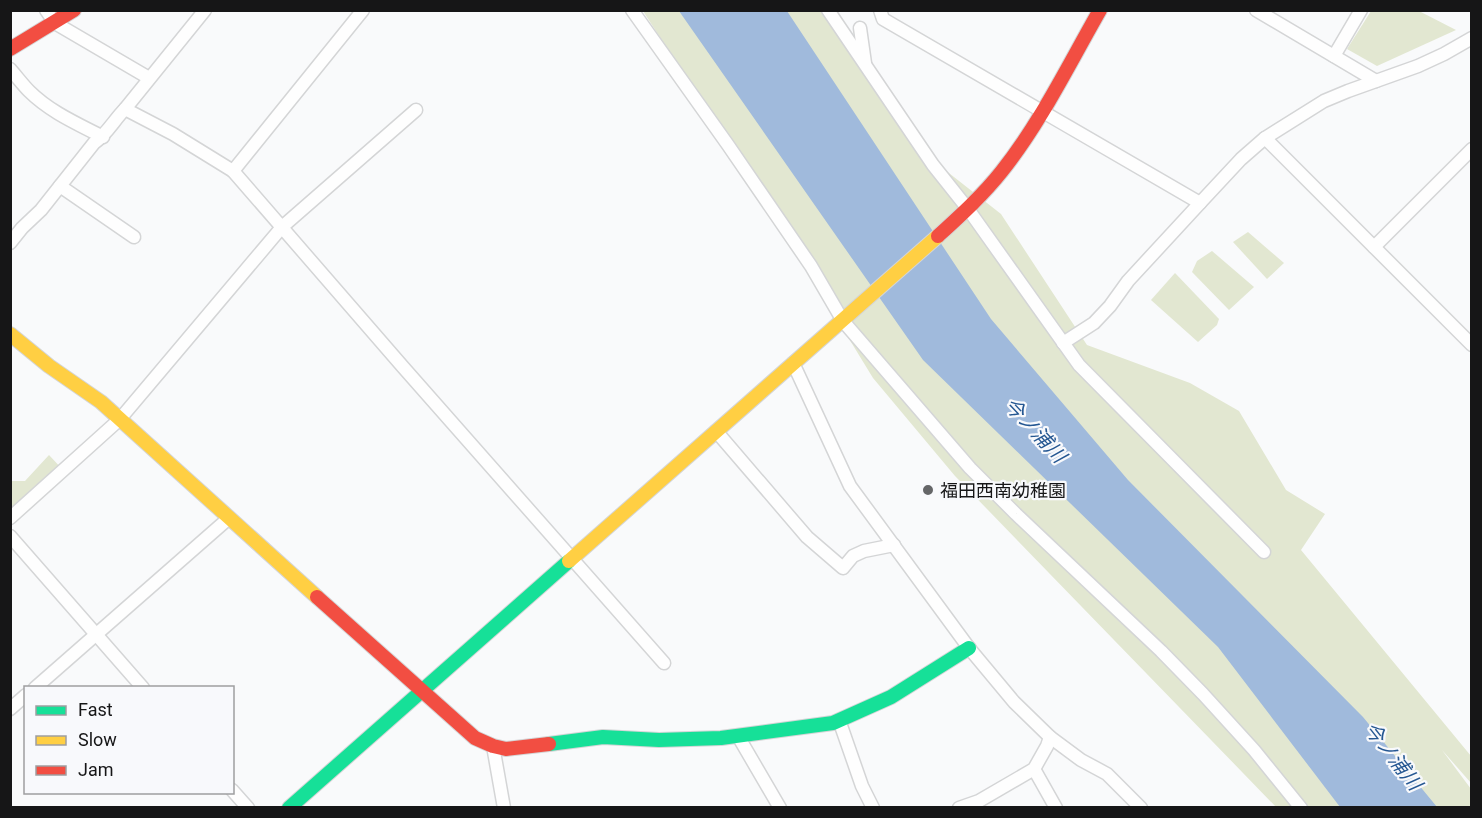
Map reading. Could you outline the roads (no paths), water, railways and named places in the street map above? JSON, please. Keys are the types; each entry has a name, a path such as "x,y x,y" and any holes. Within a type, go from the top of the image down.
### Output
{"main road":[{"path":"10,49 74,10"},
{"path":"289,807 967,210 1013,157 1100,10"},
{"path":"10,334 101,402 420,691 475,738 493,746 506,749 603,737 659,740 738,736 833,723 891,697 969,648"}],"street":[{"path":"46,10 55,22 149,78"},
{"path":"10,243 41,210 94,143 103,136 116,117 125,109 205,10"},
{"path":"233,171 363,10"},
{"path":"632,10 729,145 812,266 845,319 970,468 1168,658 1254,750 1301,807"},
{"path":"828,10 933,165 1079,365 1264,552"},
{"path":"880,10 883,19 1200,203"},
{"path":"1256,10 1376,81"},
{"path":"1334,56 1361,10"},
{"path":"860,28 866,66"},
{"path":"1063,343 1094,323 1128,281 1200,203 1241,159 1265,138 1324,101 1418,66 1472,38"},
{"path":"10,69 30,92 45,104 59,114 103,136"},
{"path":"125,109 173,134 233,171 402,367 664,663"},
{"path":"10,518 120,419 282,227 416,110"},
{"path":"1265,138 1472,345"},
{"path":"1374,247 1472,149"},
{"path":"60,186 134,237"},
{"path":"793,363 850,486 969,648 1014,702 1050,737 1081,760 1107,774 1141,807"},
{"path":"716,431 807,537 843,568 853,556 864,551 894,545"},
{"path":"36,686 229,518"},
{"path":"10,537 142,686"},
{"path":"10,709 24,698"},
{"path":"839,720 862,786 873,807"},
{"path":"738,736 780,807"},
{"path":"959,807 979,801 1034,769 1050,737"},
{"path":"493,746 504,807"},
{"path":"1034,769 1056,807"},
{"path":"234,792 248,807"}],"water":[{"name":"今ノ浦川","path":"679,11 787,11 991,319 1128,480 1363,717 1437,807 1340,807 1218,647 923,360"}],"place":[{"name":"福田西南幼稚園","path":"928,490"}]}
